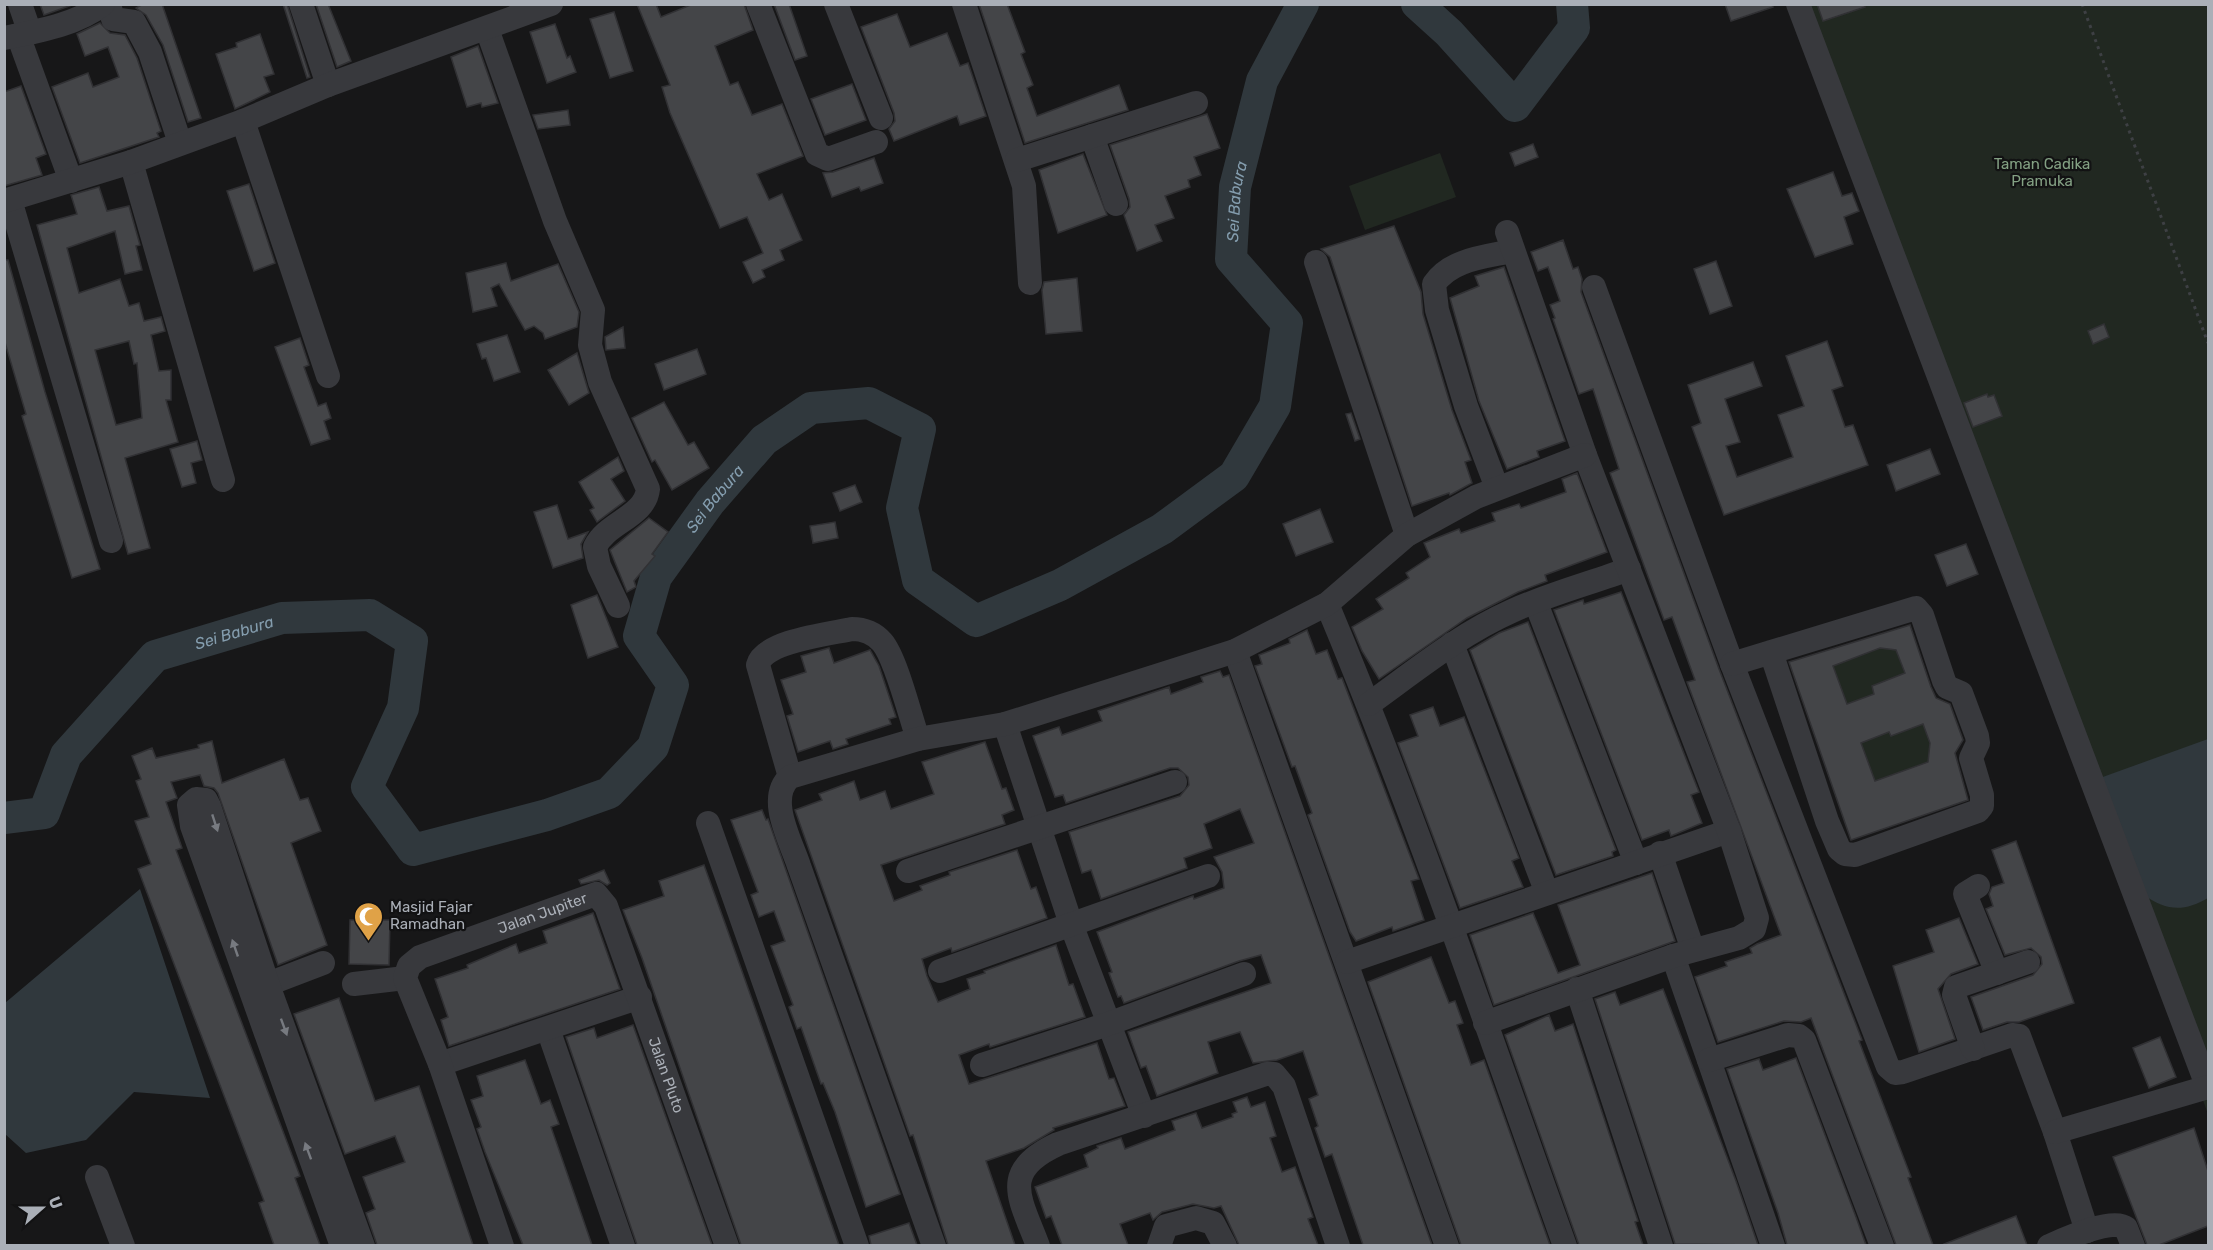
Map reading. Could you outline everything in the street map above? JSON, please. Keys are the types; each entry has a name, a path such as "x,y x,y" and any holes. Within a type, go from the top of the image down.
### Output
{"street":[{"path":"20,4 17,35 70,181"},
{"path":"301,4 328,85"},
{"path":"111,541 7,200 130,162 243,121 328,85 487,29 518,10 551,4"},
{"path":"758,4 817,154 828,159 876,142"},
{"path":"836,4 881,118"},
{"path":"964,4 1017,160 1027,204 1030,283"},
{"path":"1798,4 2208,1088 2055,1131"},
{"path":"17,35 79,18 105,5 113,20 134,22 150,52 180,142"},
{"path":"487,29 555,221 593,310 590,345 600,382 648,489 645,503 607,531 595,547 595,556 618,606"},
{"path":"1017,160 1196,103"},
{"path":"243,121 328,376"},
{"path":"1092,136 1116,204"},
{"path":"130,162 223,480"},
{"path":"1485,1023 1577,988 1683,953 1739,938 1754,929 1757,918 1729,831 1585,455 1510,241 1442,274 1434,284 1437,310 1466,406 1497,488"},
{"path":"1316,262 1407,534"},
{"path":"1594,287 1732,664 1888,1067 1895,1073 1903,1072 2012,1035 2019,1036 2055,1131 2087,1231"},
{"path":"934,1245 779,805 784,783 790,777 918,738 1005,724 1235,651 1327,604 1407,534 1497,488 1585,455"},
{"path":"1369,704 1452,644 1505,614 1629,569"},
{"path":"1536,603 1636,863"},
{"path":"1327,604 1369,704 1452,926 1564,1245"},
{"path":"1732,664 1772,652 1918,609 1944,681 1947,687 1961,693 1977,736 1978,744 1971,758 1982,795 1982,806 1978,811 1855,855 1845,854 1839,849 1827,821 1772,652"},
{"path":"790,777 758,665 760,657 768,650 852,629 860,629 874,636 887,650 918,738"},
{"path":"1452,644 1547,893"},
{"path":"1235,651 1447,1245"},
{"path":"1005,724 1071,924 1144,1116"},
{"path":"908,871 1175,782"},
{"path":"259,988 209,806 206,800 196,799 189,805 188,814 259,988 326,1173 363,1245"},
{"path":"708,823 857,1245"},
{"path":"1347,962 1729,831"},
{"path":"1660,853 1709,1060 1773,1245"},
{"path":"940,970 1208,876"},
{"path":"1978,886 1965,894 1997,973"},
{"name":"Jalan Jupiter","path":"407,972 427,954 588,895 596,894 606,906"},
{"name":"Jalan Pluto","path":"606,906 727,1245"},
{"path":"1973,1048 1954,991 1956,987 2028,962"},
{"path":"259,988 322,963"},
{"path":"354,984 407,972 502,1245"},
{"path":"982,1065 1108,1024 1244,974"},
{"path":"1577,988 1661,1245"},
{"path":"440,1065 640,997"},
{"path":"548,1029 623,1245"},
{"path":"1709,1060 1788,1035 1799,1036 1804,1040 1882,1245"},
{"path":"1038,1245 1017,1189 1021,1175 1030,1160 1058,1144 1266,1074 1274,1074 1284,1086 1338,1245"},
{"path":"326,1173 342,1245"},
{"path":"98,1177 123,1245"},
{"path":"1159,1245 1160,1235 1166,1226 1196,1218 1213,1223 1225,1245"},
{"path":"2049,1245 2087,1231 2117,1224 2123,1225 2133,1245"}],"path":[{"path":"2082,4 2208,343"}],"green space":[{"name":"Taman Cadika Pramuka","path":"1804,5 2208,5 2208,1114"},
{"path":"1440,153 1456,197 1365,230 1349,186"},
{"path":"1880,648 1896,650 1911,690 1890,679 1872,686 1874,694 1851,715 1833,666"},
{"path":"1918,710 1930,743 1928,762 1875,781 1856,729 1879,736 1889,732 1891,736"}],"shaded area":[{"path":"2208,739 2208,898 2191,906 2168,907 2144,895 2100,778"},
{"path":"140,889 210,1098 134,1092 86,1140 26,1153 5,1134 5,1003"}],"building":[{"path":"40,4 72,4 72,5 44,15"},
{"path":"143,4 162,4 201,118 188,122 163,45 146,15 136,8"},
{"path":"283,4 287,4 310,77 307,78"},
{"path":"316,4 328,4 351,61 337,67"},
{"path":"637,4 656,4 661,17 693,4 744,4 753,30 715,46 730,85 738,82 752,115 782,104 803,156 757,174 769,200 782,194 802,240 780,250 784,260 762,270 765,277 753,283 743,262 763,253 747,217 720,228 670,113 662,87 670,85"},
{"path":"774,4 789,4 807,56 795,60"},
{"path":"979,4 1007,4 1025,52 1021,54 1033,85 1027,88 1037,116 1119,85 1128,110 1025,143"},
{"path":"1725,4 1772,4 1773,7 1731,21"},
{"path":"1817,4 1864,4 1865,7 1823,21"},
{"path":"614,12 633,71 610,78 590,19"},
{"path":"897,14 910,47 947,33 960,66 968,63 986,116 960,125 957,116 894,141 889,129 895,121 894,113 861,27"},
{"path":"100,23 110,33 125,35 137,58 161,131 157,133 159,137 80,163 52,87 88,73 93,87 119,77 108,47 85,56 77,34"},
{"path":"555,24 567,58 570,56 576,72 547,83 530,32"},
{"path":"260,34 274,74 264,77 270,92 235,109 216,54 237,47 236,43"},
{"path":"478,46 498,103 482,107 481,103 467,107 451,57"},
{"path":"852,84 866,120 825,135 811,99"},
{"path":"21,86 46,154 36,158 42,175 4,186 4,92"},
{"path":"568,110 570,125 538,129 533,115"},
{"path":"1207,114 1220,148 1194,157 1201,175 1188,180 1190,187 1165,196 1174,218 1155,225 1162,241 1137,251 1124,215 1130,207 1129,199 1110,145"},
{"path":"1533,144 1538,157 1515,166 1510,153"},
{"path":"1083,154 1107,215 1058,233 1039,170"},
{"path":"874,158 883,183 861,191 859,187 832,197 823,173 833,172"},
{"path":"1833,172 1842,196 1852,193 1859,211 1844,217 1853,244 1815,257 1787,189"},
{"path":"249,184 275,263 254,271 227,191"},
{"path":"99,187 107,211 129,206 140,245 136,246 142,270 125,274 115,231 67,248 79,293 120,279 129,306 139,303 144,321 161,317 165,331 151,335 159,371 171,370 171,400 166,400 178,442 125,458 150,548 128,554 37,225 77,214 71,195","holes":["129,341 134,364 137,363 142,418 116,425 95,350"]},
{"path":"1394,226 1421,292 1423,314 1452,410 1471,460 1465,462 1472,483 1450,495 1449,493 1412,506 1330,257 1321,249"},
{"path":"1563,240 1573,269 1578,267 1582,279 1581,292 1719,669 1862,1040 1859,1041 1911,1177 1908,1178 1933,1245 1896,1245 1811,1018 1801,1022 1784,1021 1718,1042 1695,977 1727,966 1725,962 1752,953 1750,948 1781,935 1687,682 1695,680 1672,617 1664,620 1610,473 1619,469 1593,389 1579,394 1550,305 1560,301 1548,267 1538,271 1531,252"},
{"path":"4,260 8,260 45,392 100,569 72,578 22,416 26,414 4,339"},
{"path":"1716,261 1732,306 1710,314 1694,269"},
{"path":"506,263 511,281 558,264 579,312 577,327 545,339 543,333 534,326 525,330 499,284 491,288 497,306 473,312 466,273"},
{"path":"1504,267 1565,441 1537,451 1539,457 1507,469 1479,401 1450,298 1479,286 1475,276"},
{"path":"1077,278 1082,331 1046,334 1042,290 1044,282"},
{"path":"2104,324 2109,337 2093,344 2088,331"},
{"path":"623,327 625,348 606,350 605,337"},
{"path":"507,335 520,372 494,381 486,358 482,359 477,344"},
{"path":"300,338 309,365 304,367 318,406 326,403 331,418 324,421 330,439 311,445 275,347"},
{"path":"1827,341 1843,386 1832,390 1845,427 1853,425 1868,465 1724,515 1692,427 1701,423 1688,385 1753,362 1762,386 1725,399 1740,442 1726,446 1737,477 1793,457 1778,415 1804,406 1786,356"},
{"path":"697,349 706,374 664,390 655,364"},
{"path":"577,353 589,393 569,405 548,370"},
{"path":"1987,394 1988,397 1994,395 2002,416 1973,427 1964,403"},
{"path":"664,402 688,445 694,442 709,468 672,490 655,460 652,462 632,418"},
{"path":"1351,413 1360,439 1355,441 1346,414"},
{"path":"197,441 202,460 191,463 196,483 182,487 170,449"},
{"path":"1930,449 1940,474 1896,491 1887,465"},
{"path":"618,457 624,471 611,479 625,501 597,522 590,510 594,508 579,482"},
{"path":"1577,473 1607,552 1545,575 1547,581 1518,592 1467,618 1379,679 1362,651 1352,627 1383,609 1376,599 1409,578 1406,573 1430,557 1424,543 1459,529 1461,533 1495,521 1492,513 1519,504 1521,508 1566,492 1562,479"},
{"path":"855,485 862,502 840,511 833,493"},
{"path":"557,505 568,539 588,532 581,544 583,558 553,568 534,512"},
{"path":"1320,509 1333,542 1296,556 1283,524"},
{"path":"649,518 668,532 652,554 655,556 634,581 636,587 627,592 610,550"},
{"path":"835,522 838,538 813,543 810,526"},
{"path":"1966,544 1978,574 1947,586 1935,555"},
{"path":"1621,592 1699,792 1691,795 1702,823 1671,836 1669,830 1642,840 1554,610 1583,600 1584,604"},
{"path":"597,595 618,647 588,658 571,605"},
{"path":"1528,622 1616,850 1612,852 1613,856 1556,875 1470,650 1499,633"},
{"path":"1910,625 1936,698 1950,704 1963,740 1955,753 1968,800 1851,840 1789,662","holes":["1880,648 1896,650 1905,673 1872,686 1874,694 1847,704 1833,666","1923,724 1930,743 1928,762 1875,781 1861,743 1889,732 1891,736"]},
{"path":"1307,630 1316,654 1327,650 1338,679 1342,678 1419,879 1411,881 1424,920 1393,931 1392,927 1356,941 1350,932 1308,815 1312,813 1295,766 1292,767 1255,666 1262,664 1259,655 1290,643 1289,639"},
{"path":"829,648 834,663 870,650 879,666 896,717 889,719 891,724 846,739 848,744 833,749 830,741 798,752 787,716 793,714 781,680 806,672 801,656"},
{"path":"1220,671 1223,677 1229,675 1432,1245 1363,1245 1332,1154 1325,1157 1315,1128 1318,1126 1309,1099 1318,1095 1303,1051 1277,1060 1253,1063 1240,1032 1208,1042 1218,1073 1157,1096 1146,1066 1141,1068 1128,1032 1271,983 1261,955 1124,1003 1121,996 1118,997 1109,973 1112,972 1097,932 1193,896 1194,899 1224,888 1222,872 1214,857 1254,843 1240,809 1204,824 1212,848 1184,858 1187,868 1101,899 1091,870 1082,873 1069,832 1180,796 1189,785 1188,777 1178,768 1170,768 1066,803 1063,795 1055,797 1033,736 1059,727 1062,735 1102,721 1098,711 1169,687 1171,694 1203,682 1201,677"},
{"path":"1433,707 1440,726 1464,717 1519,858 1512,861 1523,887 1460,908 1398,743 1418,736 1410,715"},
{"path":"212,741 222,783 284,759 300,800 308,798 321,831 291,843 327,945 278,965 218,793 214,788 204,786 200,775 171,782 177,798 166,802 182,848 176,850 300,1176 295,1178 320,1245 274,1245 259,1203 264,1201 138,869 151,864 135,821 149,817 136,781 141,779 132,756 152,748 156,758 199,748 198,745"},
{"path":"985,742 1002,789 1006,788 1014,810 1002,815 1005,824 881,865 894,901 922,890 920,886 950,875 949,872 1017,850 1031,889 1036,887 1047,918 952,952 951,948 922,959 927,976 938,1002 970,989 967,979 1056,945 1069,985 1073,984 1085,1017 990,1047 989,1044 959,1055 969,1084 1097,1043 1109,1079 1114,1078 1125,1106 1053,1128 1054,1130 1024,1148 986,1161 1015,1245 948,1245 913,1135 910,1136 795,810 822,800 819,794 854,781 860,800 885,791 891,809 934,794 922,762"},
{"path":"762,810 766,820 768,819 900,1194 866,1207 835,1112 823,1083 821,1084 801,1027 797,1029 789,1007 793,1005 771,946 785,941 774,911 759,917 751,895 758,892 731,820"},
{"path":"2016,841 2074,1003 2019,1022 2007,1022 1983,1030 1971,997 2033,975 2042,964 2041,957 2031,948 2005,955 1986,909 1993,906 1989,894 1992,887 2004,883 1992,850"},
{"path":"704,865 839,1245 741,1245 642,958 623,910 664,896 659,881"},
{"path":"604,870 610,883 607,885 599,880 581,884 579,880"},
{"path":"1652,873 1675,941 1494,1005 1470,935 1533,913 1558,973 1580,965 1558,905"},
{"path":"593,913 620,989 449,1046 441,1020 448,1017 435,979 468,968 467,965 516,944 519,953 547,943 543,931"},
{"path":"1959,918 1978,964 1951,974 1938,989 1955,1039 1919,1052 1893,966 1934,952 1926,930"},
{"name":"Masjid Fajar Ramadhan","path":"350,920 390,920 389,965 349,964"},
{"path":"1431,957 1449,1003 1455,1001 1463,1023 1457,1025 1471,1065 1484,1060 1550,1245 1461,1245 1368,982"},
{"path":"1663,989 1758,1245 1675,1244 1595,999 1615,992 1620,1005"},
{"path":"339,998 375,1101 419,1086 473,1245 377,1245 366,1213 375,1209 363,1177 405,1162 395,1136 345,1154 294,1014"},
{"path":"1549,1015 1555,1031 1573,1024 1638,1221 1635,1222 1643,1245 1579,1245 1505,1035"},
{"path":"633,1025 712,1245 637,1245 566,1037 594,1028 597,1038"},
{"path":"2160,1037 2176,1077 2149,1088 2133,1048"},
{"path":"1796,1058 1866,1245 1787,1245 1778,1213 1727,1069 1759,1059 1763,1070"},
{"path":"525,1060 541,1104 550,1100 559,1124 551,1127 592,1245 523,1245 485,1152 477,1129 481,1127 471,1100 483,1096 477,1076"},
{"path":"1247,1097 1251,1107 1265,1102 1276,1136 1270,1138 1282,1172 1295,1167 1313,1217 1308,1219 1318,1245 1239,1245 1221,1206 1214,1208 1193,1204 1162,1212 1153,1220 1150,1213 1120,1224 1128,1245 1062,1245 1051,1216 1046,1218 1035,1187 1088,1167 1084,1155 1098,1148 1097,1146 1121,1138 1125,1149 1175,1130 1172,1121 1196,1113 1202,1128 1233,1117 1232,1114 1237,1112 1233,1102"},
{"path":"2194,1128 2208,1171 2208,1226 2159,1245 2147,1245 2113,1157"},
{"path":"2016,1216 2027,1245 1944,1244"},
{"path":"909,1223 917,1245 871,1245 869,1236"}],"waterway":[{"name":"Sei Babura","path":"4,818 44,813 66,755 155,656 282,618 370,615 412,641 403,708 367,787 413,850 547,815 609,793 653,747 673,685 639,636 656,577 710,502 764,440 811,408 869,403 920,429 902,508 918,580 976,621 1060,585 1162,529 1234,476 1275,406 1287,323 1231,259 1235,187 1262,81 1303,4"},
{"name":"Sei Babura","path":"1417,4 1449,33 1515,106 1574,28 1572,4"}],"place":[{"name":"Masjid Fajar Ramadhan","path":"369,942"}]}
